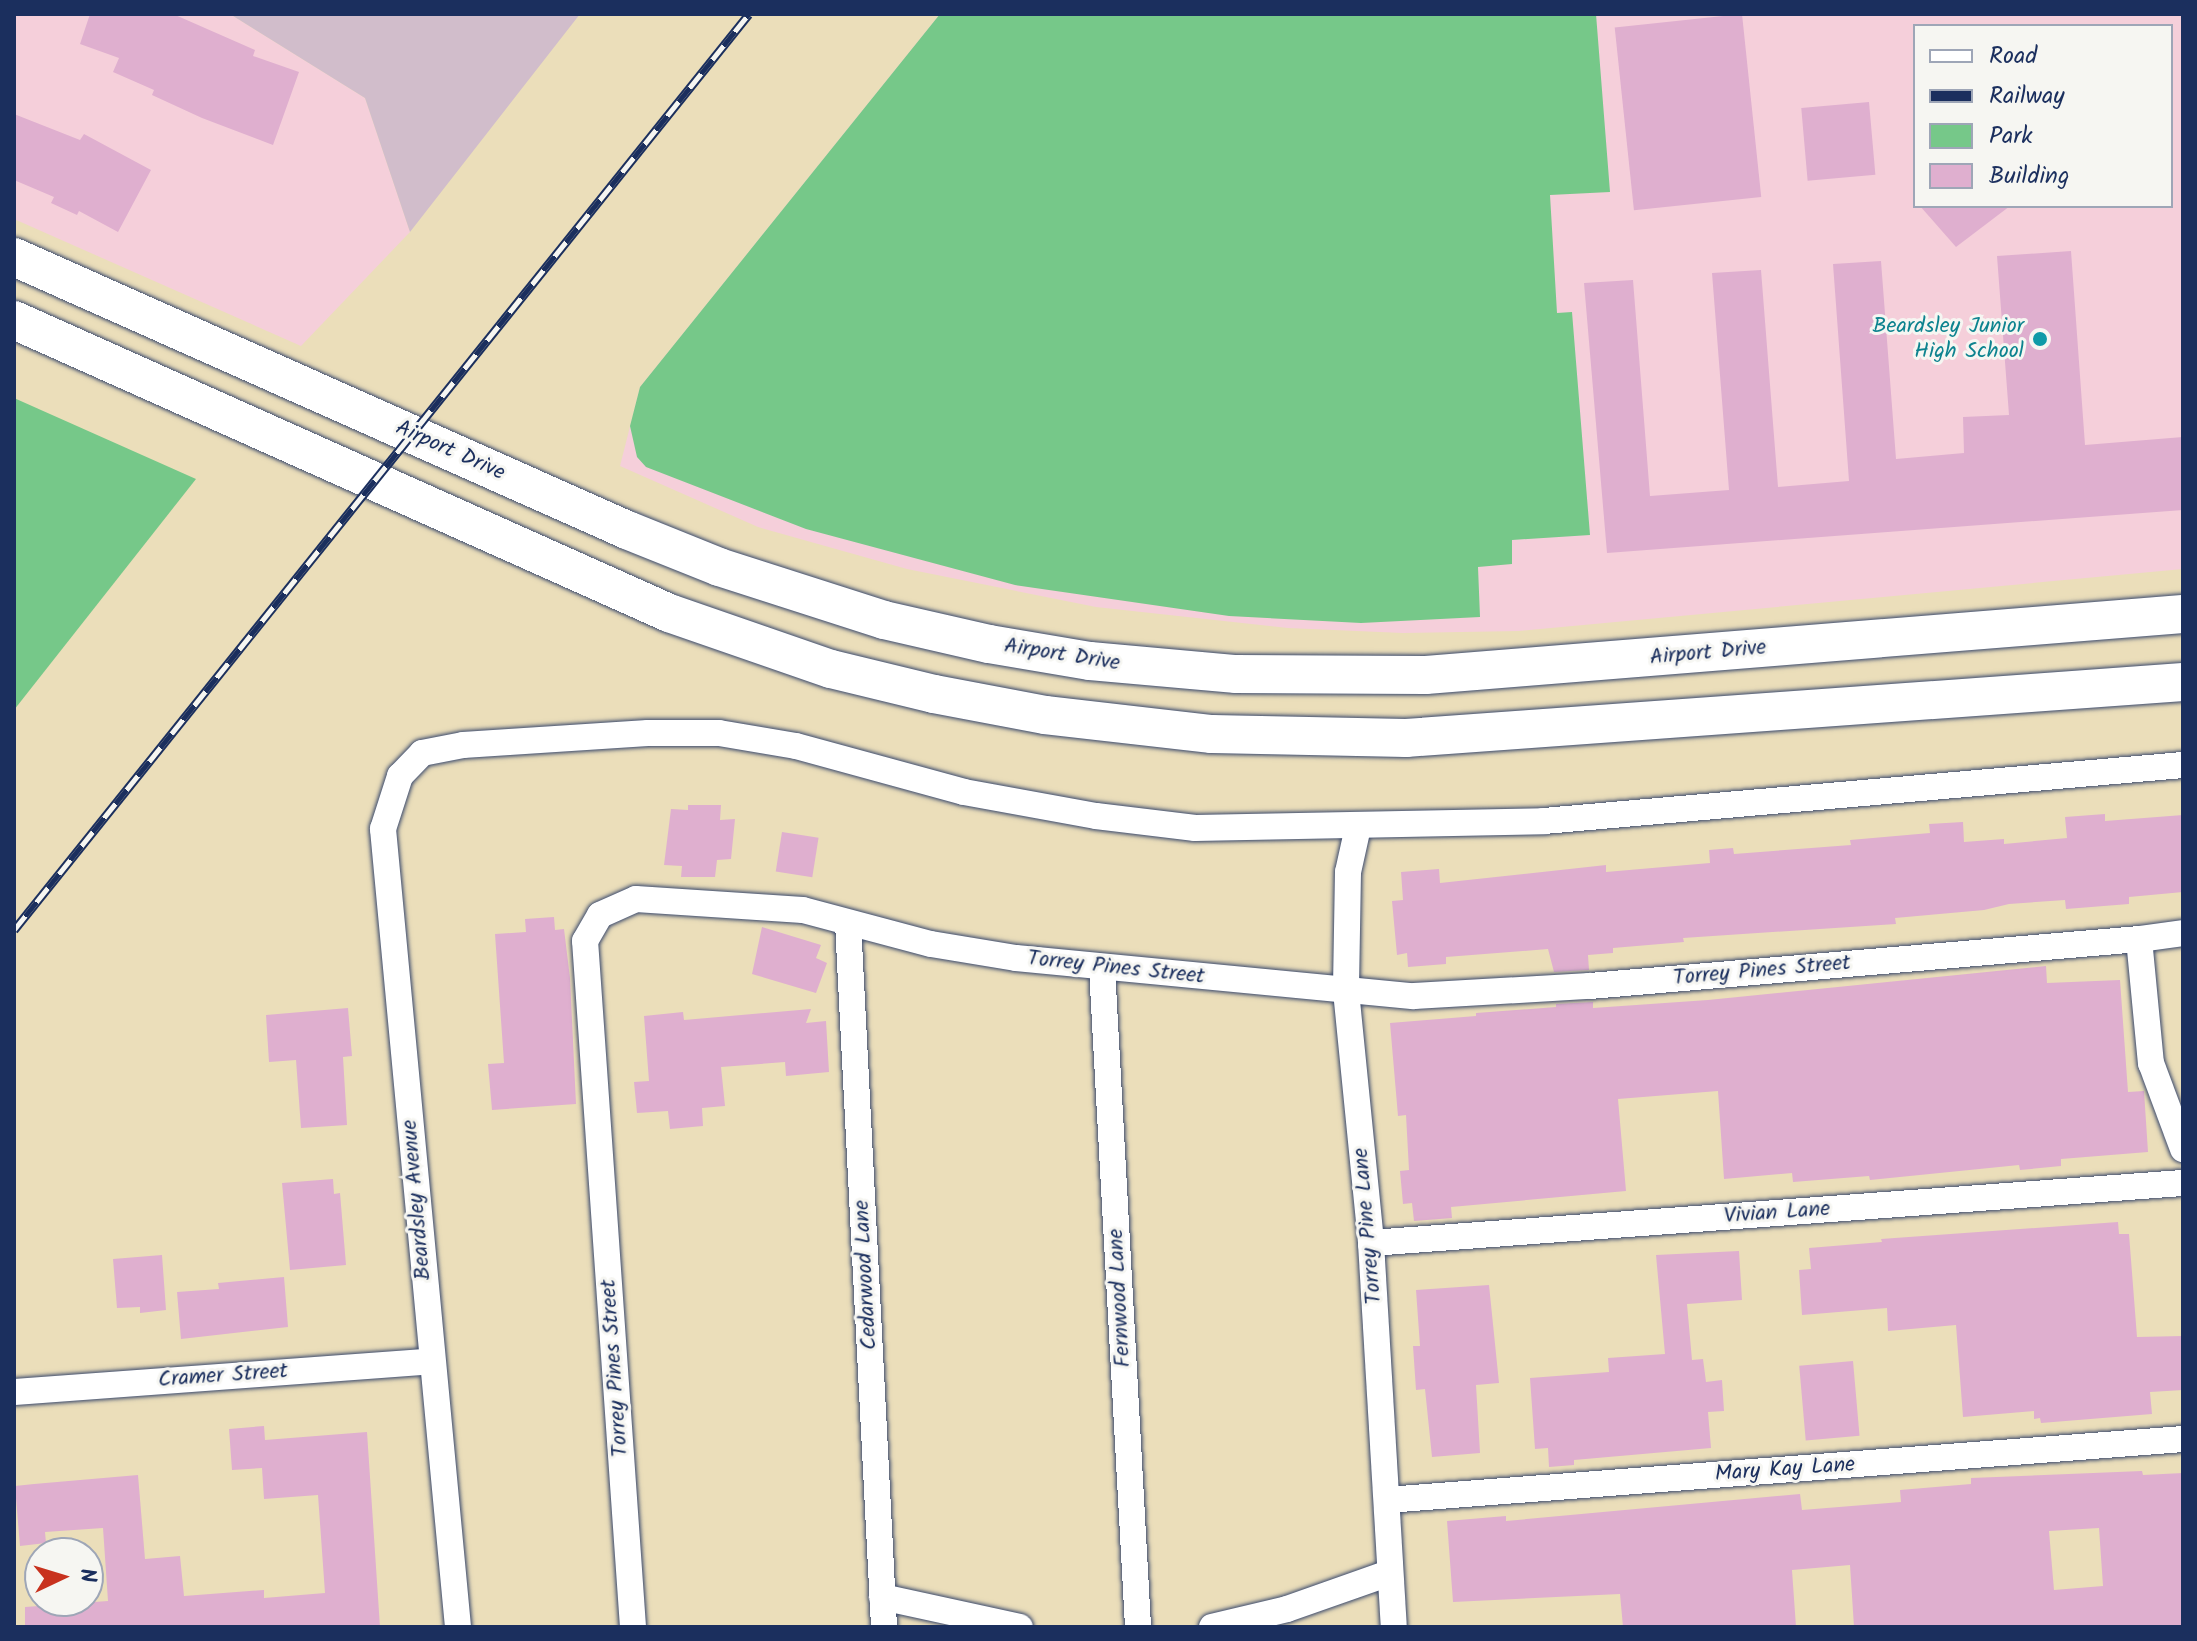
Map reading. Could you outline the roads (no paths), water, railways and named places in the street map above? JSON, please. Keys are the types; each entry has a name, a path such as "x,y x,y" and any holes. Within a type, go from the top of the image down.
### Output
{"main road":[{"name":"Airport Drive","path":"14,257 627,530 719,567 884,620 1077,659 1221,673 1426,675 2183,614"},
{"path":"14,320 669,613 842,672 1045,715 1225,735 1394,739 2183,682"}],"street":[{"name":"Beardsley Avenue","path":"458,1627 383,829 400,776 422,753 463,745 648,733 719,733 796,746 964,792 1096,816 1195,828 1358,827"},
{"path":"1358,827 1544,821 2183,765"},
{"name":"Torrey Pine Lane","path":"1358,827 1348,872 1346,991 1371,1243 1394,1627"},
{"name":"Torrey Pines Street","path":"633,1627 585,941 600,915 636,899 803,910 931,944 1102,968 1414,996 1590,986 2183,933"},
{"name":"Cedarwood Lane","path":"848,923 884,1627"},
{"path":"2139,939 2151,1063 2183,1149"},
{"name":"Fernwood Lane","path":"1102,968 1138,1627"},
{"name":"Vivian Lane","path":"1371,1243 2183,1183"},
{"name":"Cramer Street","path":"14,1392 432,1361"},
{"name":"Mary Kay Lane","path":"1387,1500 2183,1439"},
{"path":"1212,1627 1287,1609 1389,1573"},
{"path":"882,1597 1020,1627"}],"railway":[{"path":"14,930 749,14"}],"place":[{"name":"Beardsley Junior High School","path":"2040,339"}]}
